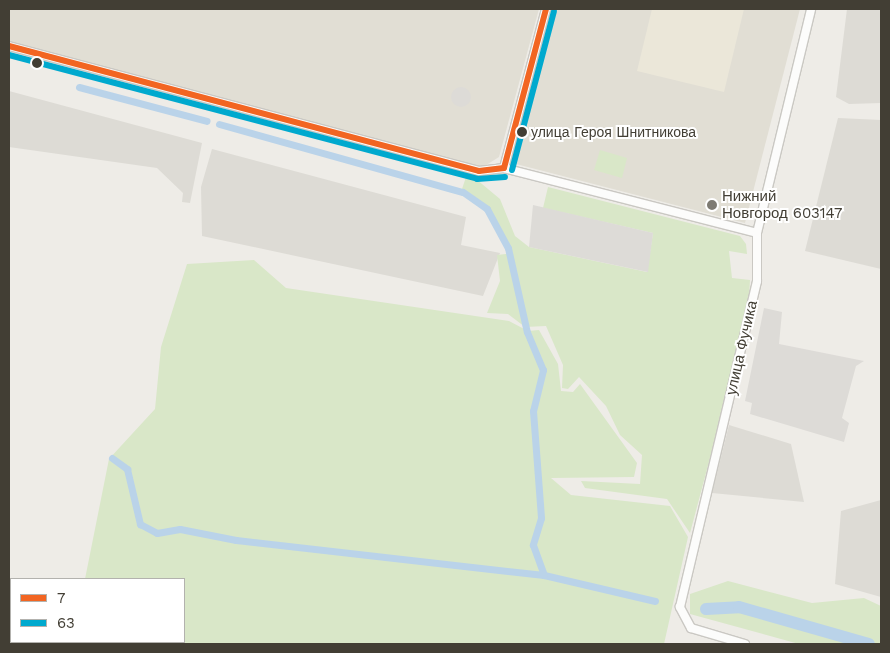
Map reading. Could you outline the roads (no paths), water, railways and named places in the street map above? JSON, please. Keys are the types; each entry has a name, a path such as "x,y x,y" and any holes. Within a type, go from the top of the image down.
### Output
{"street":[{"path":"504,168 546,9"},
{"name":"улица Фучика","path":"745,644 691,628 680,607 757,281 757,233 811,9"},
{"path":"9,46 479,171 504,168 757,233"}],"waterway":[{"path":"79,87 207,121"},
{"path":"219,124 463,192 487,209 508,248 527,332 543,370 533,411 541,518 533,545 544,575 655,601"},
{"path":"112,458 127,469 140,524 157,533 180,529 236,540 544,575"},
{"path":"706,609 739,607 869,644"}],"place":[{"name":"улица Героя Шнитникова","path":"522,132"},
{"name":"Нижний Новгород 603147","path":"712,205"}]}
